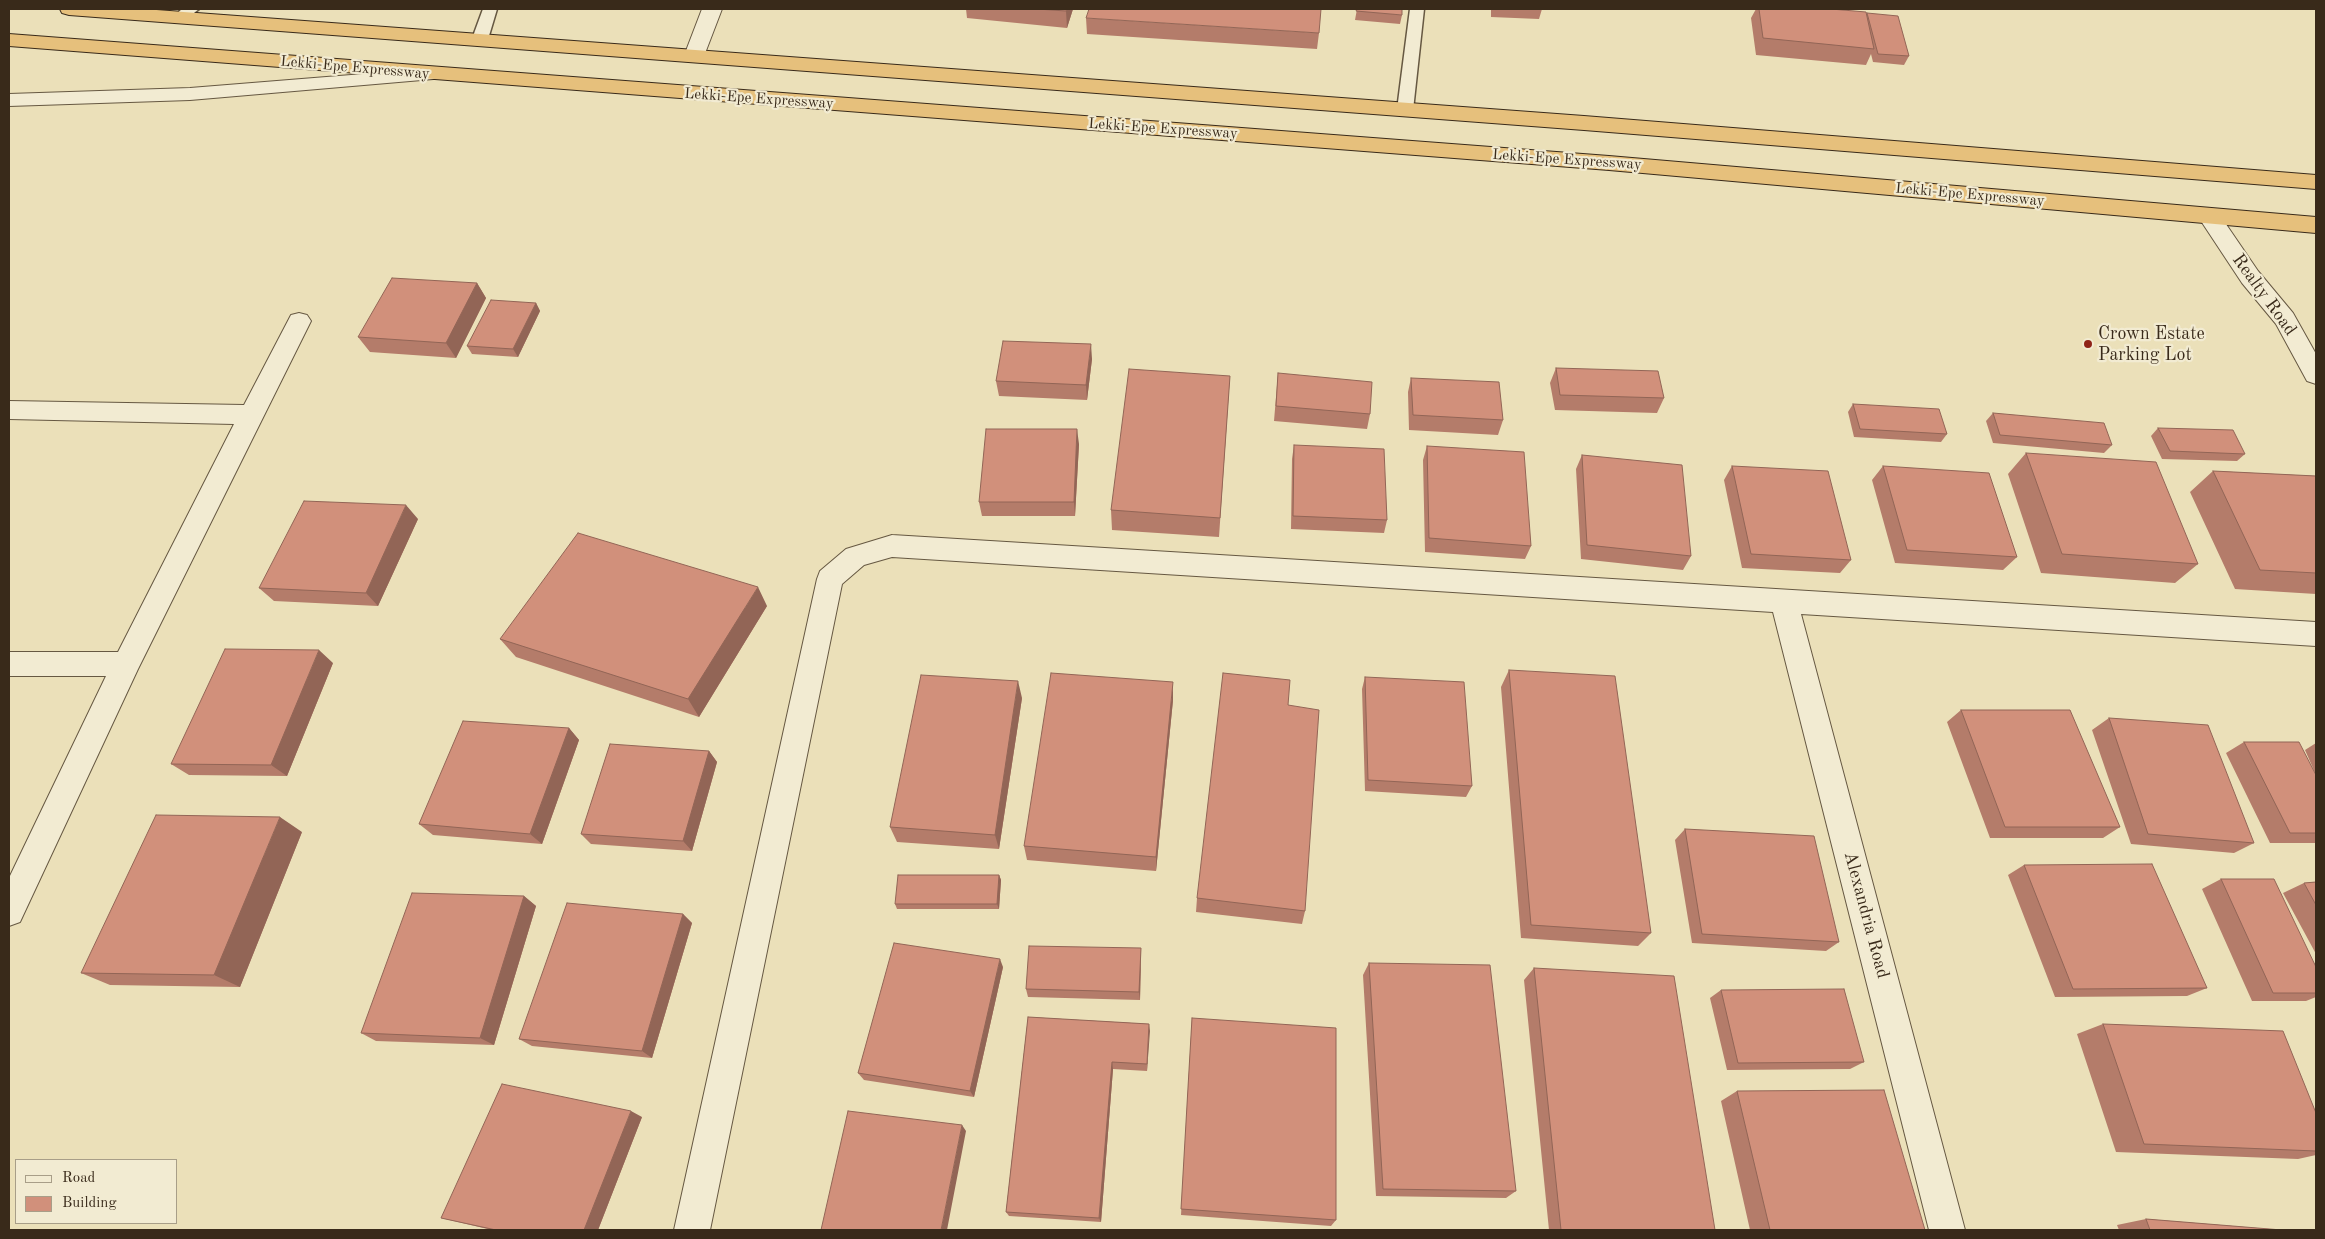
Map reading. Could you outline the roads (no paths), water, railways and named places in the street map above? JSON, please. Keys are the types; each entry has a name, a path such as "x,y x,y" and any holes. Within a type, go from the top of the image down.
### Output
{"highway":[{"path":"69,9 186,13 480,40 1405,110 2316,182"},
{"name":"Lekki-Epe Expressway","path":"9,40 1609,163 2316,225"}],"street":[{"path":"694,56 712,9"},
{"path":"9,100 190,94 438,74"},
{"name":"Realty Road","path":"2209,216 2250,278 2286,320 2316,375"},
{"path":"9,910 126,664 299,321"},
{"path":"9,410 251,415"},
{"path":"692,1230 830,579 855,556 892,546 2316,634"},
{"name":"Alexandria Road","path":"1784,601 1947,1230"},
{"path":"9,664 126,664"}],"lane":[{"path":"480,40 490,9"},
{"path":"1405,110 1416,9"}],"place":[{"name":"Crown Estate Parking Lot","path":"2088,344"}]}
